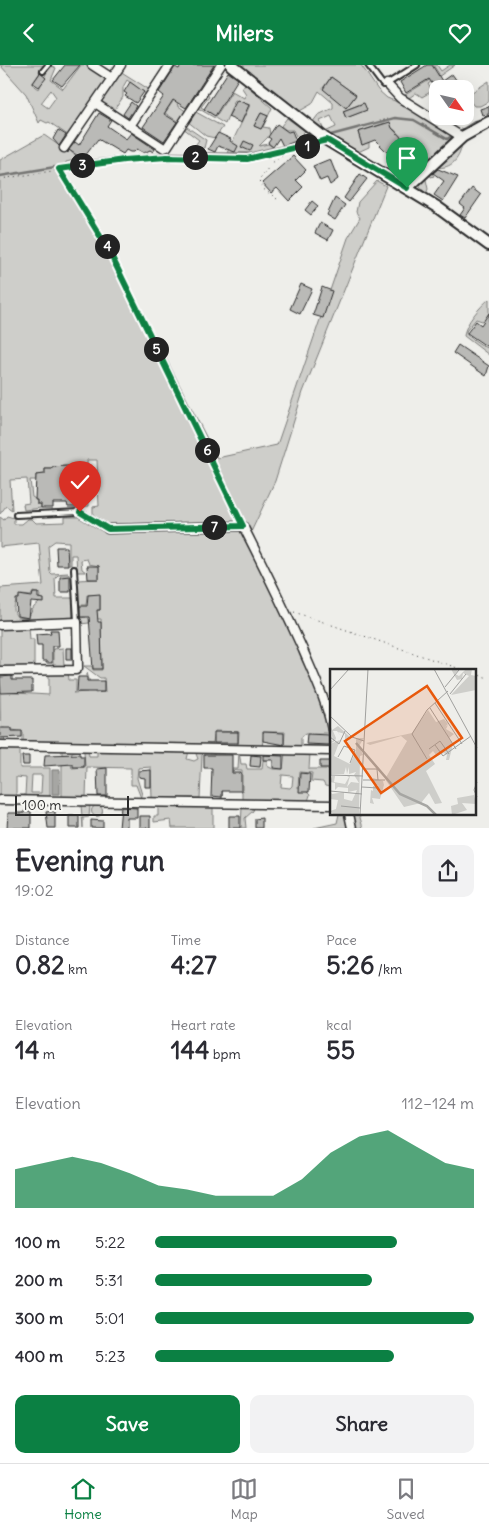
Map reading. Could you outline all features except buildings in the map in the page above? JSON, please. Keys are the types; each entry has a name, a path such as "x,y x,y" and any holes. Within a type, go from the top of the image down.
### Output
{"street":[{"path":"92,65 112,78"},
{"path":"64,148 121,65"},
{"path":"130,126 170,65"},
{"path":"95,103 164,148 167,147 220,65"},
{"path":"231,65 327,140 407,188 489,245"},
{"path":"387,84 400,98 462,137"},
{"path":"407,188 462,137 489,122"},
{"path":"108,529 243,526 284,608 322,693 330,723"},
{"path":"0,625 77,622 78,668 76,670 0,671"},
{"path":"0,745 330,751"},
{"path":"0,800 330,805"}],"lane":[{"path":"43,71 48,65"},
{"path":"368,65 382,85 387,84 417,65"},
{"path":"16,515 80,512 108,529"},
{"path":"74,569 77,622"}],"path":[{"path":"0,179 124,160 167,157 247,159 288,151 327,140"},
{"path":"277,199 262,188 259,179 272,163 288,151"},
{"path":"59,169 108,249 243,526"},
{"path":"284,608 460,669"},
{"path":"476,674 489,678"}],"shaded area":[{"path":"0,65 45,65 32,84 39,89 50,65 56,68 51,80 63,89 81,65 87,65 107,78 69,136 49,122 41,120 39,123 26,94","holes":["51,90 56,97 48,108 41,103"]},
{"path":"239,65 361,65 378,90 387,98 400,103 429,120 429,125 437,125 457,137 462,142 460,153 451,165 436,167 432,173 434,176 431,177 426,164 395,130 385,123 358,132 362,145 369,142 369,147 358,152 325,132 336,127 331,116 320,121 324,131 312,123 318,115 333,108 333,103 319,91 312,104 298,112","holes":["331,77 356,95 347,107 323,88","363,103 366,110 346,118 343,111"]},
{"path":"433,65 437,65 441,71 450,65 455,65 434,80 429,80 439,74"},
{"path":"120,71 150,90 147,95 127,80 123,87 123,97 113,112 101,104 101,101"},
{"path":"429,80 429,93 422,97 416,93 409,98 405,95"},
{"path":"489,81 489,101 480,106 474,106 474,91"},
{"path":"245,84 272,108 263,127 269,128 270,135 259,146 268,144 273,147 250,153 227,153 250,105 235,100 225,124 196,107 206,91 209,97 201,107 216,116 232,91 244,98 246,94 242,88","holes":["261,113 268,116 261,129 254,126"]},
{"path":"181,90 195,99 183,95 177,105 187,112 180,123 165,113"},
{"path":"194,111 223,127 215,138 206,136 187,121"},
{"path":"287,118 305,131 300,136 296,136 293,130 286,130 281,126"},
{"path":"184,125 206,140 204,148 193,148 199,140 183,128"},
{"path":"44,135 61,147 73,142 69,150 79,159 66,162 65,172 102,234 217,458 277,445 348,238 360,218 356,212 358,202 377,181 386,186 303,392 275,481 251,532 291,616 330,733 306,733 301,737 301,747 284,747 285,732 264,732 262,747 238,747 239,732 215,731 212,749 216,751 215,754 204,753 202,755 200,798 152,798 151,767 138,768 137,778 143,798 141,798 136,785 131,785 131,768 87,767 86,797 62,797 62,749 88,749 89,756 97,756 97,749 23,744 23,732 3,728 5,743 1,743 0,692 49,695 49,673 68,672 69,680 76,680 76,691 73,693 87,692 87,673 91,686 95,682 95,693 105,692 104,678 100,678 84,666 92,666 93,670 102,670 101,619 91,619 89,623 80,624 80,618 86,617 86,607 92,610 100,610 100,595 87,595 86,605 79,605 77,580 99,579 99,566 89,564 87,559 81,560 82,569 86,572 77,572 76,555 71,555 71,565 69,565 69,542 55,541 48,546 50,572 52,574 68,573 69,575 58,575 55,578 56,598 73,598 73,618 69,620 0,623 0,588 43,585 39,543 0,547 0,517 4,520 7,516 14,518 14,524 22,524 28,519 32,519 36,523 65,522 65,517 78,517 105,533 231,530 109,526 93,515 93,507 99,506 97,460 87,460 89,506 78,507 66,466 52,467 52,469 45,469 45,474 36,475 36,480 30,480 32,497 37,500 37,504 41,504 41,508 24,510 23,504 29,503 27,479 10,480 12,510 6,506 0,514 0,160","holes":["33,592 40,594 39,603 34,607 28,618 17,617 14,605 21,595 31,596","84,751 85,767 72,768 70,761 72,752","189,751 195,751 198,759 194,761 187,759"]},
{"path":"425,175 428,189 426,194 419,186"},
{"path":"489,299 489,317 482,321 476,319 466,331 467,335 486,348 489,345 489,355 464,336 465,331 470,321"},
{"path":"29,627 30,639 34,639 34,667 0,669 0,628"},
{"path":"63,648 64,666 53,666 53,649"},
{"path":"0,749 20,749 20,768 50,768 50,797 0,796","holes":["32,775 42,775 41,793 31,793","16,777 26,778 25,795 16,795"]},
{"path":"239,752 241,764 246,764 247,769 262,769 263,760 267,760 267,766 273,769 283,769 285,753 310,753 309,769 330,769 330,787 325,786 323,782 311,781 312,773 299,772 298,788 305,790 310,795 308,801 242,800 242,771 224,770 222,798 223,769 238,769","holes":["282,775 293,776 290,788 281,787"]},
{"path":"52,770 60,770 60,794 52,794"},
{"path":"81,805 90,805 89,817 83,818 83,828"},
{"path":"97,805 103,811 97,817 91,811"},
{"path":"158,805 213,806 213,828 172,828 171,820 154,822 154,816 158,816"},
{"path":"242,807 254,807 253,811 245,818 246,828 241,828"},
{"path":"339,816 360,816 363,828 314,828 337,823"}],"waterway":[{"path":"327,136 395,118 414,120 447,139 476,121 489,117"},
{"path":"0,176 98,160 170,153 251,154 319,138"}],"route":[{"path":"80,512 108,529 243,526 108,249 59,169 95,163 167,157 247,159 327,140 407,188"}]}
